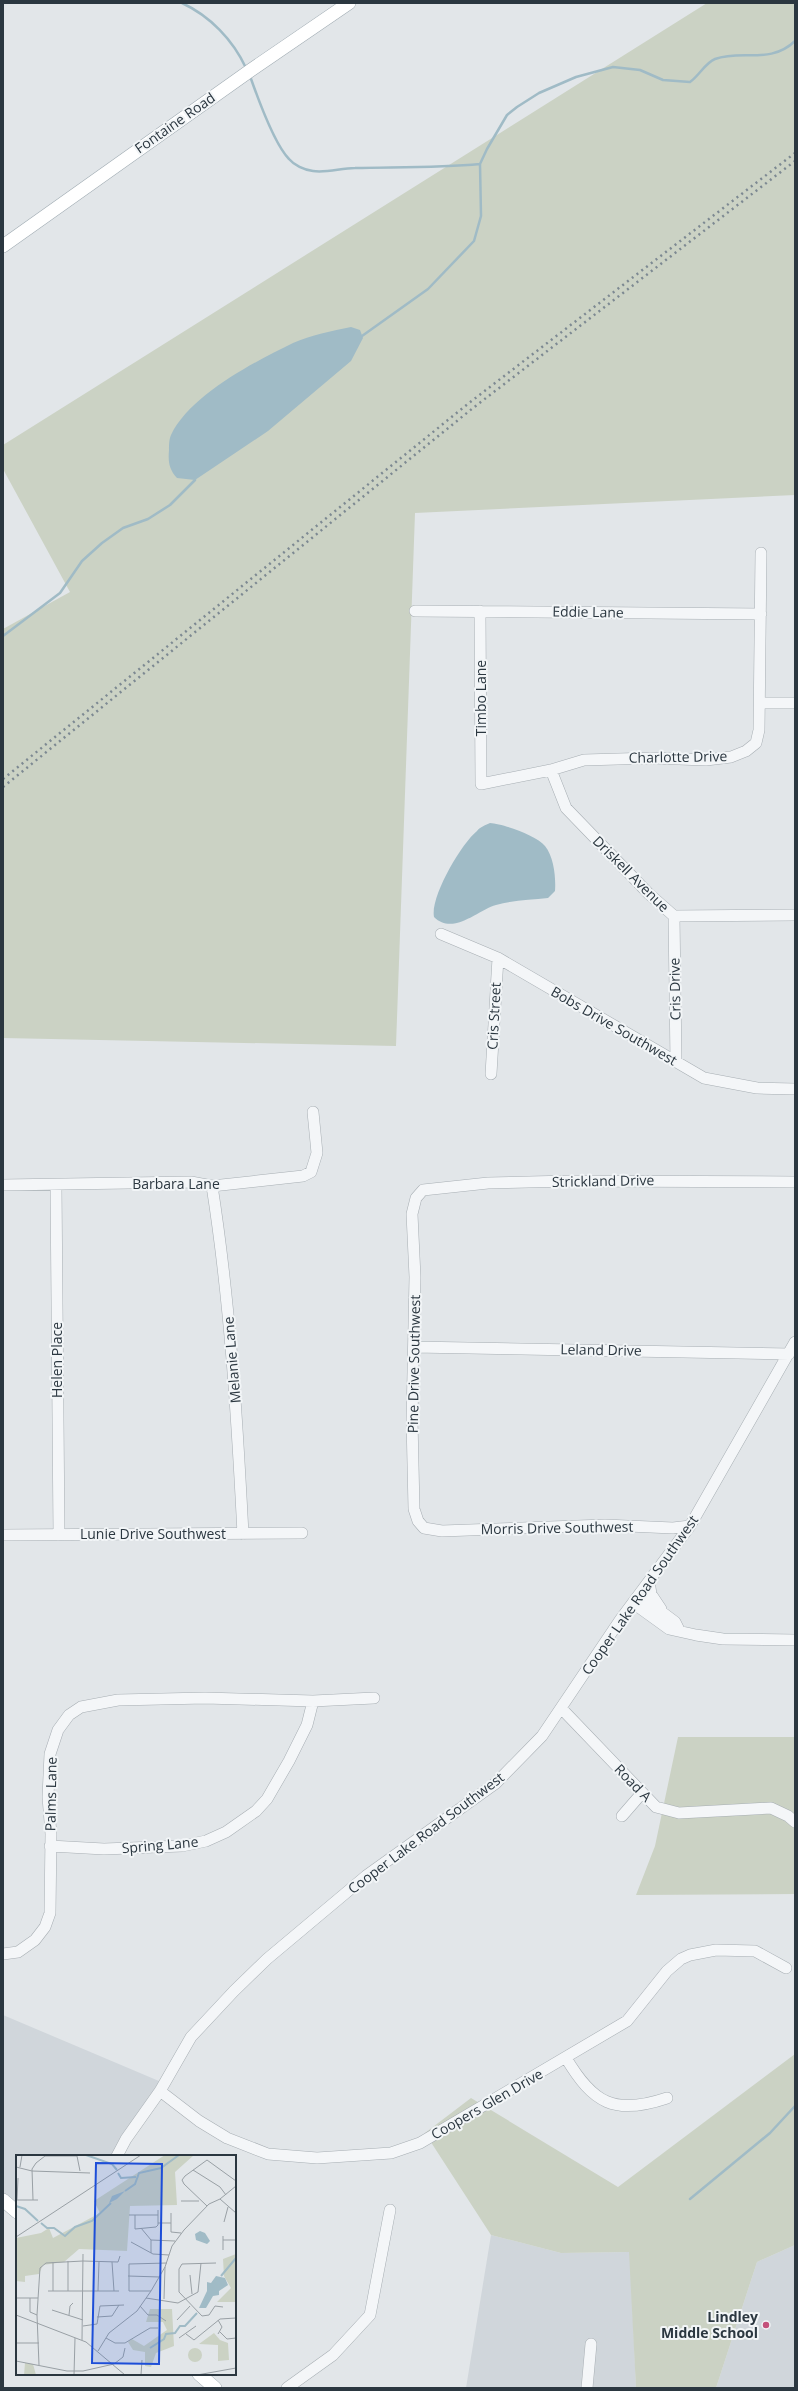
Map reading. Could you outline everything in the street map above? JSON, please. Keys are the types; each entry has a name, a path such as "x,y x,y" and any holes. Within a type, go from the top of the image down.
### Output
{"main road":[{"name":"Fontaine Road","path":"3,246 245,74 349,3"},
{"path":"3,2200 16,2211"},
{"path":"201,2375 215,2388"}],"street":[{"name":"Charlotte Drive","path":"481,784 551,770 584,760 652,758 706,760 731,757 746,751 756,743 759,730 761,703 761,553"},
{"name":"Eddie Lane","path":"415,611 761,614"},
{"name":"Timbo Lane","path":"480,611 481,784"},
{"path":"761,703 795,703"},
{"name":"Driskell Avenue","path":"551,770 566,808 648,894 674,916 795,915"},
{"name":"Cris Drive","path":"674,916 676,1062"},
{"name":"Bobs Drive Southwest","path":"441,934 498,958 704,1078 757,1088 795,1088"},
{"name":"Cris Street","path":"491,1074 498,958"},
{"name":"Barbara Lane","path":"3,1185 56,1186 191,1182 212,1186 247,1181 289,1178 311,1172 317,1154 313,1112"},
{"name":"Strickland Drive","path":"416,1198 423,1190 488,1183 671,1180 795,1182"},
{"name":"Helen Place","path":"56,1186 59,1535"},
{"name":"Melanie Lane","path":"212,1186 223,1260 233,1357 243,1534"},
{"name":"Pine Drive Southwest","path":"416,1198 412,1214 415,1277 412,1420 414,1509 418,1521 424,1528"},
{"name":"Cooper Lake Road Southwest","path":"118,2155 126,2139 160,2091 191,2037 267,1959 366,1876 496,1783 542,1736 636,1599 690,1526 795,1342"},
{"name":"Leland Drive","path":"414,1346 789,1354"},
{"name":"Morris Drive Southwest","path":"424,1528 442,1531 605,1526 673,1528 690,1526"},
{"name":"Lunie Drive Southwest","path":"3,1535 302,1533"},
{"path":"649,1581 652,1594 664,1614"},
{"path":"636,1599 664,1614 675,1622 679,1630"},
{"path":"636,1599 669,1629 723,1639 795,1640"},
{"name":"Palms Lane","path":"3,1954 18,1952 35,1940 45,1928 50,1913 48,1797 50,1754 58,1730 69,1715 81,1707 118,1700 205,1698 313,1701 374,1698"},
{"name":"Spring Lane","path":"50,1846 104,1849 182,1846 206,1841 226,1832 256,1811 267,1799 290,1761 307,1725 313,1701"},
{"name":"Road A","path":"561,1708 656,1806 679,1813 771,1808 788,1816 795,1822"},
{"path":"622,1816 642,1793"},
{"name":"Coopers Glen Drive","path":"160,2091 199,2121 227,2138 268,2154 317,2158 391,2153 420,2143 627,2021 667,1971 681,1959 690,1955 716,1950 755,1951 786,1968"},
{"path":"566,2058 586,2088 606,2102 622,2105 655,2102 667,2098"},
{"path":"287,2388 333,2355 370,2315 390,2210"},
{"path":"587,2388 591,2344"}],"shaded area":[{"path":"707,3 795,3 795,495 415,513 396,1046 3,1038 3,629 70,592 3,469 3,445"},
{"path":"678,1737 795,1737 795,1894 636,1895 655,1846"},
{"path":"3,2015 166,2084 119,2155 16,2155 16,2214 3,2204"},
{"path":"795,2054 795,2245 757,2262 716,2388 636,2388 629,2252 561,2253 491,2235 425,2133 471,2098 618,2187"},
{"path":"491,2235 561,2253 630,2252 636,2388 466,2388"},
{"name":"Lindley Middle School","path":"795,2245 795,2388 716,2388 757,2262"}],"water":[{"path":"351,327 360,330 363,338 351,361 268,431 195,480 177,478 172,472 169,462 170,437 180,420 193,406 224,381 293,343 314,335"},
{"path":"490,823 503,825 527,834 545,846 554,868 555,891 548,898 516,901 496,905 457,923 449,924 441,922 434,917 434,908 448,871 470,838 480,828"}],"waterway":[{"path":"182,3 202,15 220,30 241,58 246,68"},
{"path":"362,336 428,289 474,241 481,216 480,164 507,115 517,107 539,93 576,77 613,67 640,70 663,80 690,82 708,63 715,59 735,55 766,55 776,53 795,41"},
{"path":"250,76 266,119 283,152 291,161 303,168 313,171 324,171 350,168 433,167 480,164"},
{"path":"3,636 60,593 82,561 102,543 123,528 148,519 170,505 195,480"},
{"path":"690,2199 770,2133 795,2106"}],"railway":[{"path":"3,779 469,403 795,153"},
{"path":"3,787 473,408 795,161"}],"place":[{"name":"Lindley Middle School","path":"766,2325"}]}
